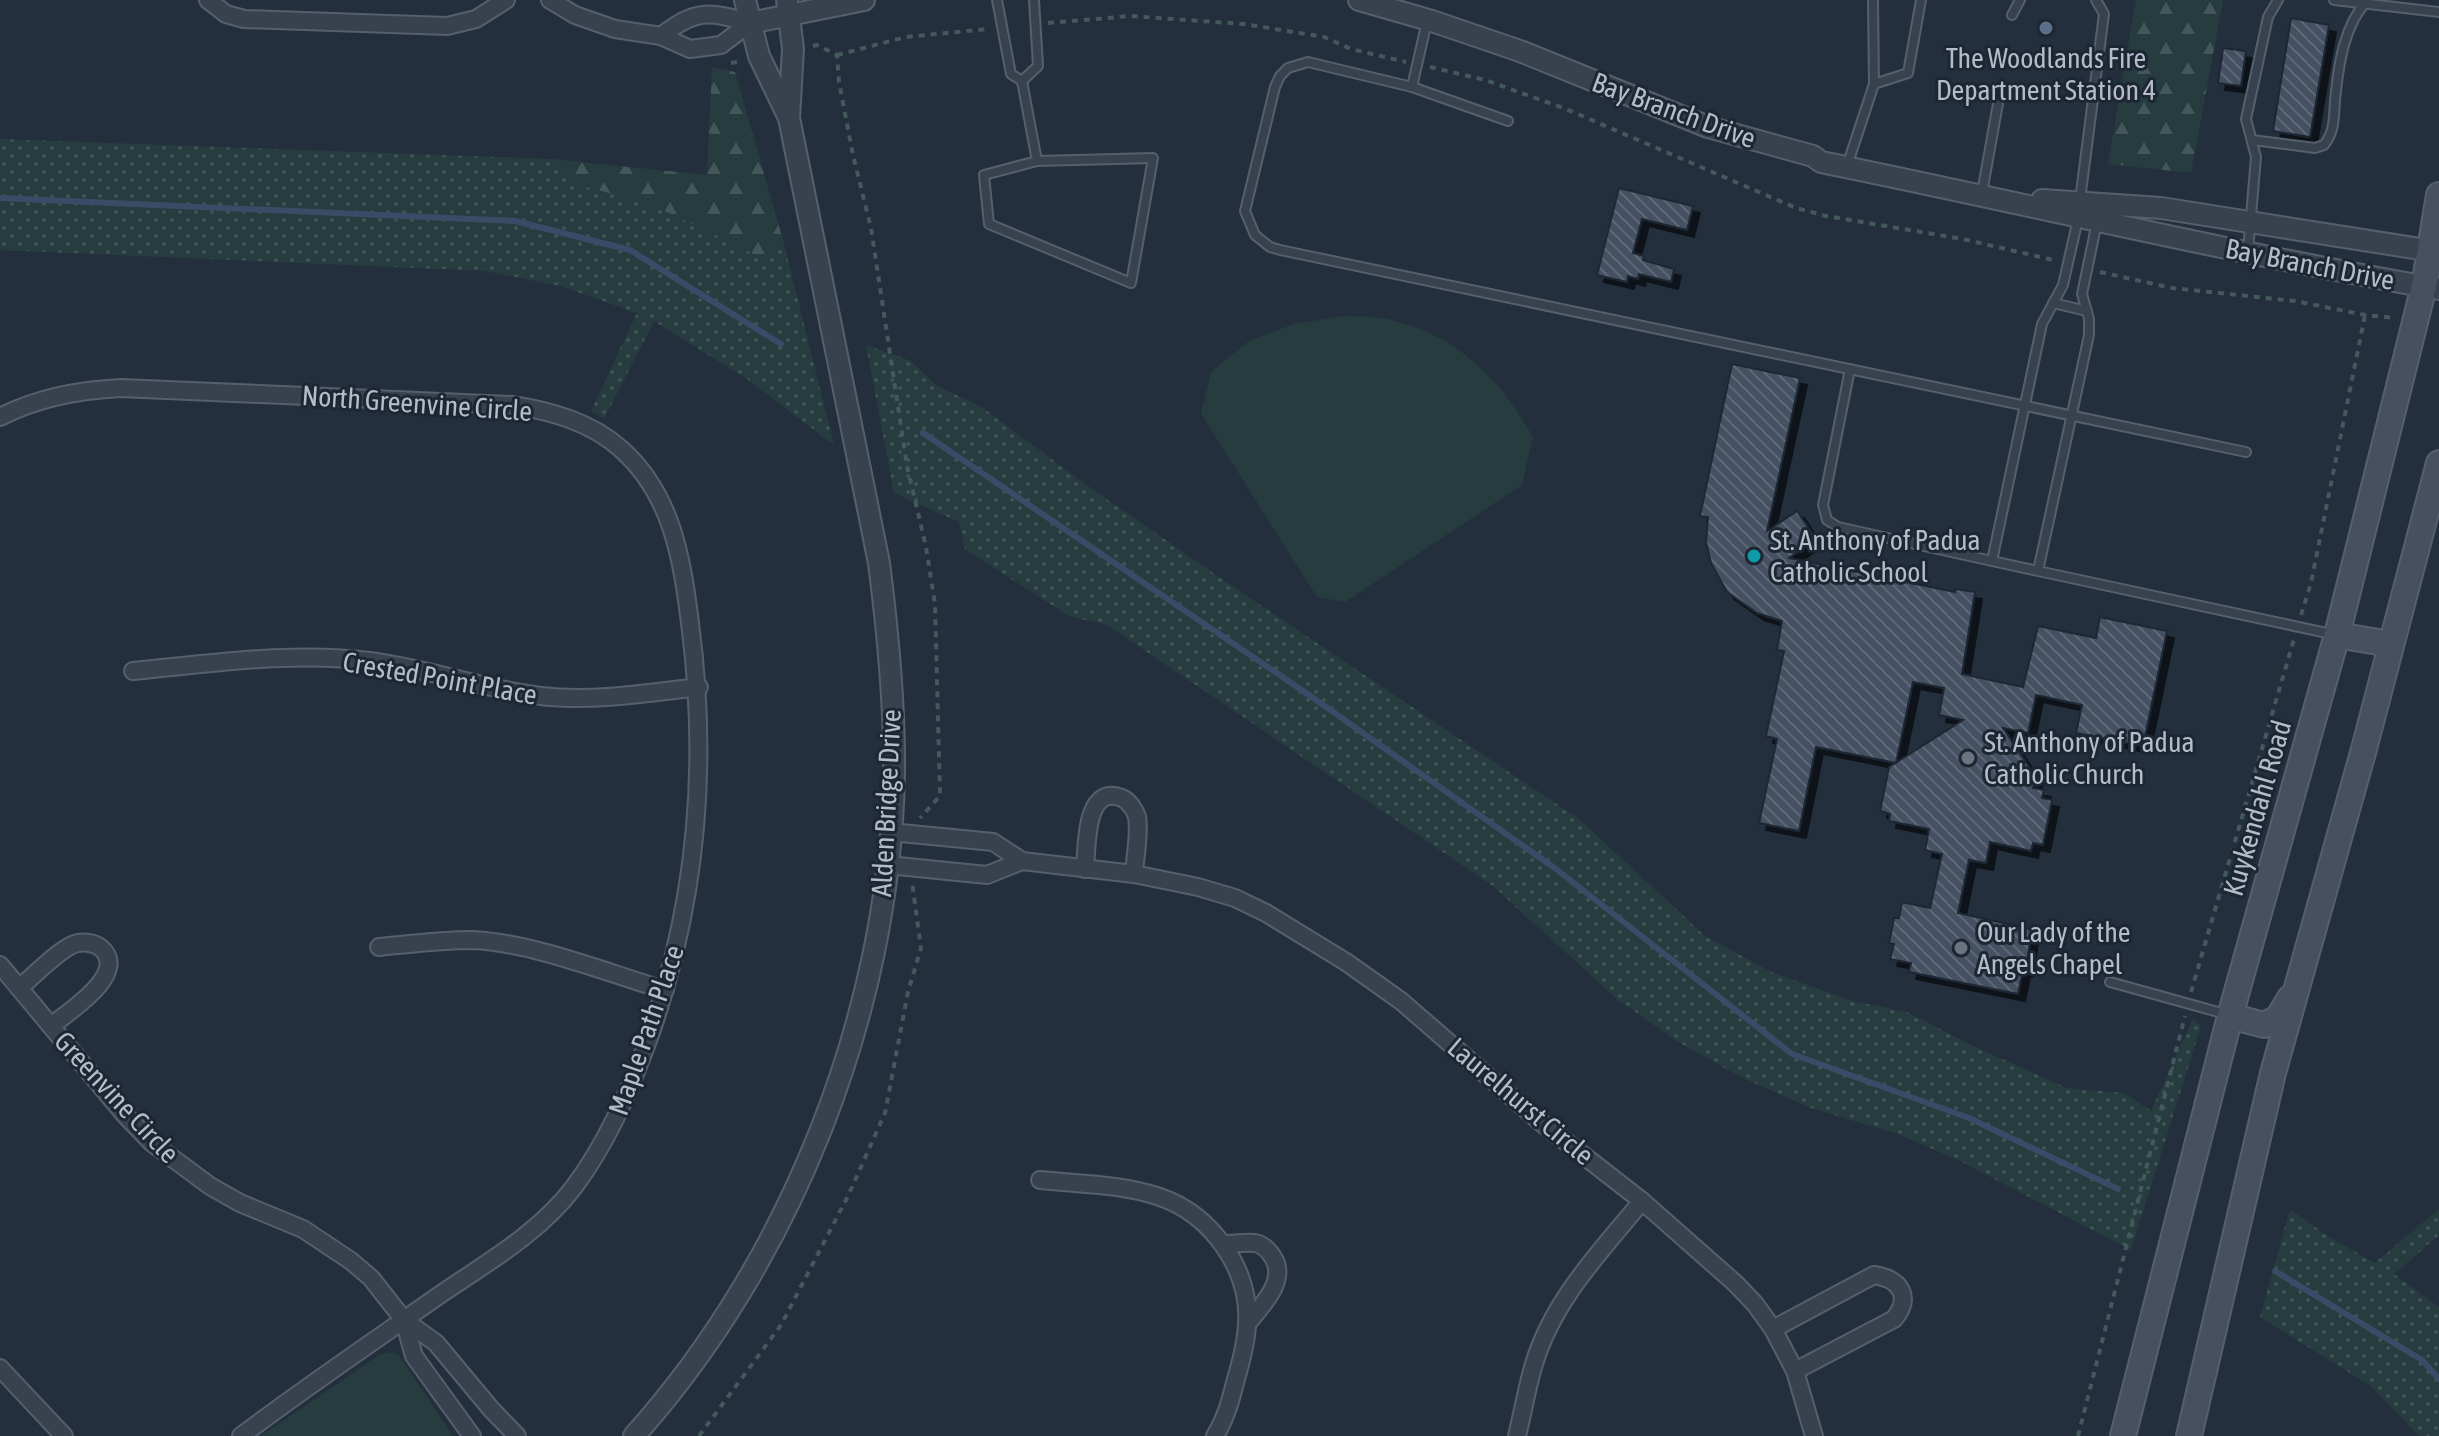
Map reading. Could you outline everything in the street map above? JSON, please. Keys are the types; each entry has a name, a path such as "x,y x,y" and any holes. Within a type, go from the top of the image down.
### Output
{"main road":[{"name":"Kuykendahl Road","path":"2123,1436 2230,1016 2337,635 2416,319 2432,288 2439,195"},
{"path":"2189,1436 2269,1088 2364,749 2439,463"},
{"path":"2337,635 2390,644"},
{"path":"2230,1016 2264,1025 2278,1018 2295,991"}],"street":[{"path":"208,0 226,14 244,19 447,26 476,19 506,0"},
{"path":"550,0 575,15 615,29 661,36 690,49 721,45 750,23 789,7 864,0"},
{"name":"Alden Bridge Drive","path":"634,1436 685,1373 726,1313 795,1190 847,1058 866,988 891,832 894,705 879,563 789,118 759,56 745,0"},
{"name":"Bay Branch Drive","path":"1359,0 1520,51 1708,127 1813,156 1821,162 2432,288"},
{"name":"Alden Bridge Drive","path":"789,7 793,49 789,118"},
{"path":"661,36 683,19 714,13 750,23"},
{"name":"Bay Branch Drive","path":"2085,215 2161,208 2434,251"},
{"name":"North Greenvine Circle","path":"0,417 53,398 121,388 512,405 567,417 621,448 656,493 671,522 684,576 699,687"},
{"name":"Crested Point Place","path":"133,671 251,661 337,658 412,668 544,697 607,697 699,687"},
{"name":"Maple Path Place","path":"241,1436 536,1228 571,1191 611,1130 631,1086 665,990 684,916 694,855 699,784 699,687"},
{"path":"1085,869 1091,814 1102,800 1115,797 1127,802 1137,818 1134,874"},
{"name":"Laurelhurst Circle","path":"891,832 993,842 1022,861 1134,874 1198,887 1235,898 1290,925 1401,1001 1538,1120 1642,1201 1736,1284 1773,1329 1795,1371 1814,1436"},
{"name":"Laurelhurst Circle","path":"888,865 987,875 1022,861"},
{"path":"379,947 475,940 565,959 665,990"},
{"path":"19,988 72,945 87,942 101,947 110,968 102,983 51,1026"},
{"name":"Greenvine Circle","path":"0,965 152,1143 179,1166 240,1203 283,1220 327,1243 371,1278 404,1320 436,1343 517,1436"},
{"path":"1040,1180 1133,1189 1164,1198 1196,1217 1223,1244 1242,1287 1247,1324 1229,1408 1215,1436"},
{"path":"1517,1436 1534,1362 1550,1325 1584,1271 1642,1201"},
{"path":"1223,1244 1262,1245 1277,1265 1278,1274 1271,1294 1247,1324"},
{"path":"1773,1329 1874,1275 1888,1277 1897,1284 1904,1297 1902,1309 1894,1319 1795,1371"},
{"name":"Greenvine Circle","path":"404,1320 414,1356 472,1436"},
{"path":"0,1368 64,1436"}],"lane":[{"path":"997,0 1011,74 1022,81 1037,161"},
{"path":"1022,81 1038,66 1034,0"},
{"path":"1847,167 1874,84 1873,0"},
{"path":"1874,84 1908,73 1921,0"},
{"path":"2012,15 2020,0"},
{"path":"2038,571 2089,335 2082,294 2087,269 2085,215 2104,14 2096,0"},
{"path":"2248,252 2256,157 2246,119 2268,17 2278,0"},
{"path":"2334,0 2439,12"},
{"path":"2252,140 2315,148 2324,145 2334,126 2339,67 2351,24 2365,3"},
{"path":"1412,87 1427,20"},
{"path":"1508,121 1412,87 1308,62 1295,64 1284,71 1275,87 1245,203 1250,227 1261,242 1280,250 2246,452"},
{"path":"1988,196 1999,98"},
{"path":"1153,158 1131,283 989,224 984,175 1037,161 1153,158"},
{"path":"1992,561 2042,324 2060,293 2085,215"},
{"path":"2053,303 2087,311"},
{"path":"1850,369 1823,505 1827,520 1838,527 2337,635"},
{"path":"2110,982 2230,1016"}],"path":[{"path":"1035,25 1130,16 1244,24 1324,37 1351,49 1485,80 1566,109 1796,208 1963,239 2068,264"},
{"path":"793,49 817,45 837,55 906,37 1001,28"},
{"path":"837,55 853,155 871,228 907,466 926,547 935,604 940,796 920,818 916,834"},
{"path":"731,63 759,56"},
{"path":"2087,269 2172,288 2295,301 2365,315 2416,319"},
{"path":"2078,1436 2188,1004 2311,583 2365,315"},
{"path":"699,1436 781,1325 848,1196 885,1113 908,992 921,948 912,867"}],"green space":[{"path":"2136,0 2223,0 2191,173 2108,164"},
{"path":"712,67 735,72 784,244 759,257 649,204 572,183 552,159 707,175"},
{"path":"0,139 552,159 572,183 649,204 759,257 784,244 834,445 747,379 654,321 604,419 591,411 637,313 560,286 485,271 0,250"},
{"path":"1343,316 1387,319 1434,335 1455,347 1506,395 1533,437 1522,485 1345,602 1317,597 1201,414 1211,372 1249,341 1294,324"},
{"path":"866,345 911,361 936,385 983,408 1085,484 1229,584 1579,819 1705,936 1773,973 1853,1001 1907,1012 1975,1047 2067,1088 2124,1093 2151,1111 2193,1019 2201,1026 2131,1250 1958,1160 1898,1134 1811,1108 1743,1078 1680,1043 1618,1000 1493,886 1107,625 1069,616 965,549 959,522 894,493"},
{"path":"2290,1209 2329,1237 2375,1263 2439,1209 2439,1235 2394,1274 2439,1307 2439,1436 2419,1436 2371,1386 2260,1317"},
{"path":"388,1352 399,1355 453,1436 261,1436 379,1355"}],"building":[{"path":"2291,18 2329,25 2310,137 2273,131"},
{"path":"2223,48 2246,51 2241,86 2218,83"},
{"path":"1619,188 1693,206 1687,230 1642,219 1633,253 1644,256 1643,260 1674,269 1671,282 1639,274 1638,279 1628,276 1627,282 1597,275"},
{"path":"1732,364 1800,378 1767,531 1797,511 1816,539 1789,558 1955,592 1955,589 1975,592 1962,674 2023,687 2038,626 2096,638 2100,617 2167,631 2143,746 2076,733 2082,705 2036,695 2028,733 2003,728 2036,777 2033,788 2044,790 2042,798 2052,800 2043,845 2033,843 2031,851 1990,842 1986,863 1969,860 1958,913 2032,929 2026,970 2023,970 2018,994 1909,972 1911,963 1890,959 1894,944 1889,943 1894,918 1899,918 1902,902 1930,908 1942,854 1925,850 1929,829 1889,821 1890,814 1880,811 1889,767 1895,763 1816,747 1799,831 1759,823 1777,739 1766,736 1784,651 1777,650 1782,621 1757,613 1727,592 1711,563 1706,542 1708,517 1700,516","holes":["1913,682 1944,688 1939,715 1963,720 1896,762"]}],"waterway":[{"path":"0,198 515,221 630,250 781,344"},
{"path":"923,433 1309,695 1556,869 1792,1054 1969,1118 2118,1189"},
{"path":"2275,1271 2422,1360 2439,1379"}],"place":[{"name":"The Woodlands Fire Department Station 4","path":"2046,28"},
{"name":"St. Anthony of Padua Catholic School","path":"1754,556"},
{"name":"St. Anthony of Padua Catholic Church","path":"1968,758"},
{"name":"Our Lady of the Angels Chapel","path":"1961,948"}]}
